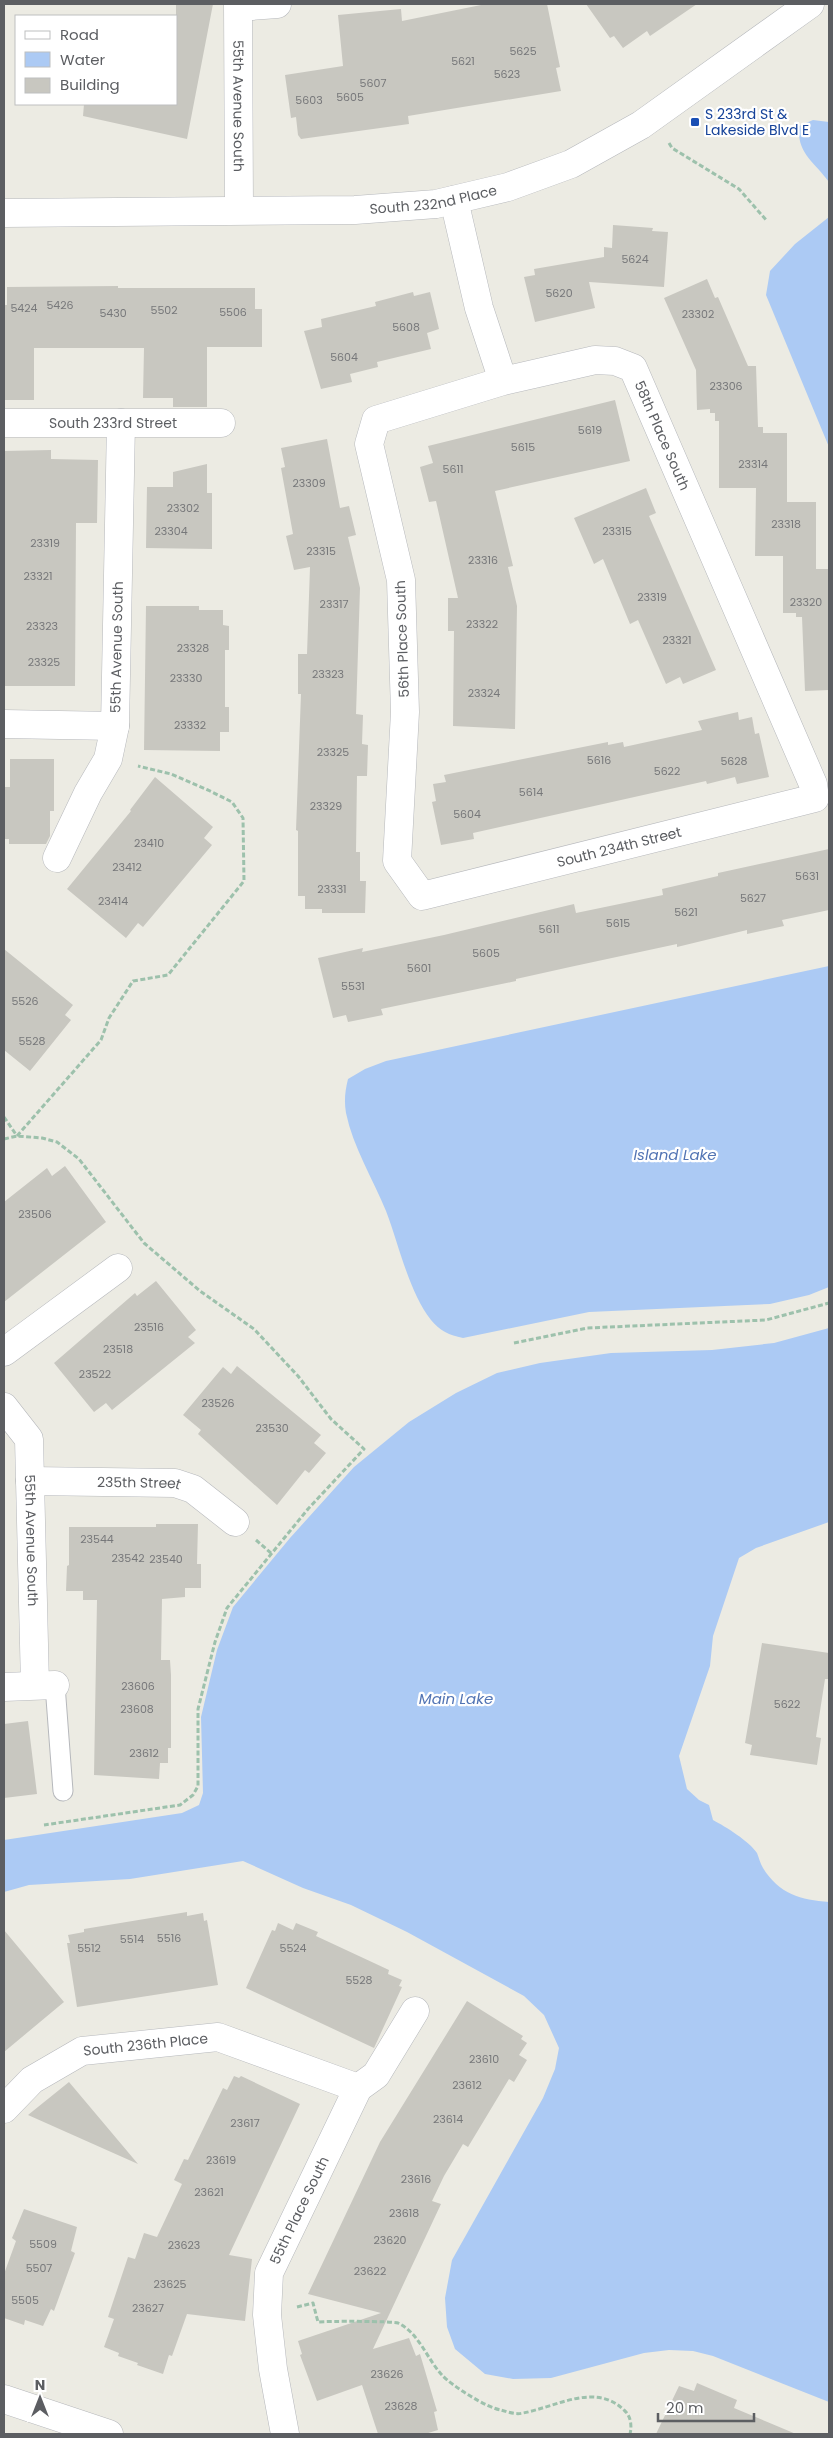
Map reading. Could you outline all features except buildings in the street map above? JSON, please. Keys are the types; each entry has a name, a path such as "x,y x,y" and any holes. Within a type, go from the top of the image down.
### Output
{"street":[{"path":"239,5 277,4"},
{"name":"South 232nd Place","path":"4,213 355,210 436,204 508,187 571,164 651,118 810,4"},
{"name":"55th Avenue South","path":"239,5 239,210"},
{"path":"454,200 479,308 503,381"},
{"name":"58th Place South","path":"503,381 595,360 615,362 633,368 813,784 815,798"},
{"name":"56th Place South","path":"422,896 397,861 405,712 401,580 369,444 376,420 503,381"},
{"name":"South 233rd Street","path":"4,423 221,423"},
{"name":"55th Avenue South","path":"58,858 88,793 108,759 115,726 121,423"},
{"path":"4,724 115,726"},
{"name":"South 234th Street","path":"422,896 815,798"},
{"path":"4,1352 118,1268"},
{"name":"55th Avenue South","path":"4,1407 29,1439 30,1481 45,1685"},
{"name":"235th Street","path":"30,1481 175,1483 193,1489 235,1522"},
{"path":"4,1687 45,1685"},
{"name":"55th Place South","path":"285,2434 273,2369 268,2315 269,2273 358,2088 376,2075 415,2011"},
{"name":"South 236th Place","path":"4,2109 32,2080 82,2051 218,2037 358,2088"},
{"path":"4,2399 109,2434"}],"lane":[{"path":"45,1685 63,1791"}],"path":[{"path":"651,118 672,148 739,190 767,220"},
{"path":"17,1136 101,1040 109,1018 133,981 168,974 244,881 243,818 232,802 171,774 108,759"},
{"path":"4,1117 17,1136"},
{"path":"4,1138 17,1136 42,1138 58,1142 79,1159 144,1243 200,1291 254,1329 298,1376 331,1419 364,1449 308,1509 227,1608 215,1642 198,1709 198,1786 193,1795 180,1805 44,1825"},
{"path":"514,1343 587,1328 766,1320 829,1303"},
{"path":"268,2315 313,2303 318,2322 333,2320 349,2323 397,2322 413,2335 443,2376 492,2409 521,2414 580,2398 600,2396 619,2404 628,2413 631,2422 630,2434"}],"water":[{"path":"813,120 829,122 829,182 808,157 801,144 799,126"},
{"path":"829,217 829,447 766,295 770,271 795,244"},
{"name":"Island Lake","path":"829,966 829,1287 809,1295 770,1304 589,1312 463,1338 445,1332 434,1324 423,1309 417,1296 405,1268 386,1211 353,1138 345,1109 348,1079 365,1069 386,1061"},
{"name":"Main Lake","path":"829,1328 829,1522 756,1548 739,1558 713,1636 710,1666 679,1756 687,1789 699,1800 709,1805 713,1820 753,1848 763,1868 776,1884 791,1894 809,1900 829,1902 829,2402 713,2356 693,2351 669,2350 644,2353 551,2378 513,2379 485,2374 455,2349 447,2327 445,2298 452,2260 543,2098 555,2069 559,2048 544,2015 524,1996 407,1932 351,1905 303,1888 243,1861 130,1879 29,1885 4,1892 4,1840 182,1813 199,1805 203,1793 201,1717 217,1650 233,1607 290,1538 354,1467 409,1422 456,1393 497,1373 540,1363 611,1353 712,1350 774,1343"}],"place":[{"name":"S 233rd St & Lakeside Blvd E","path":"695,122"}]}
